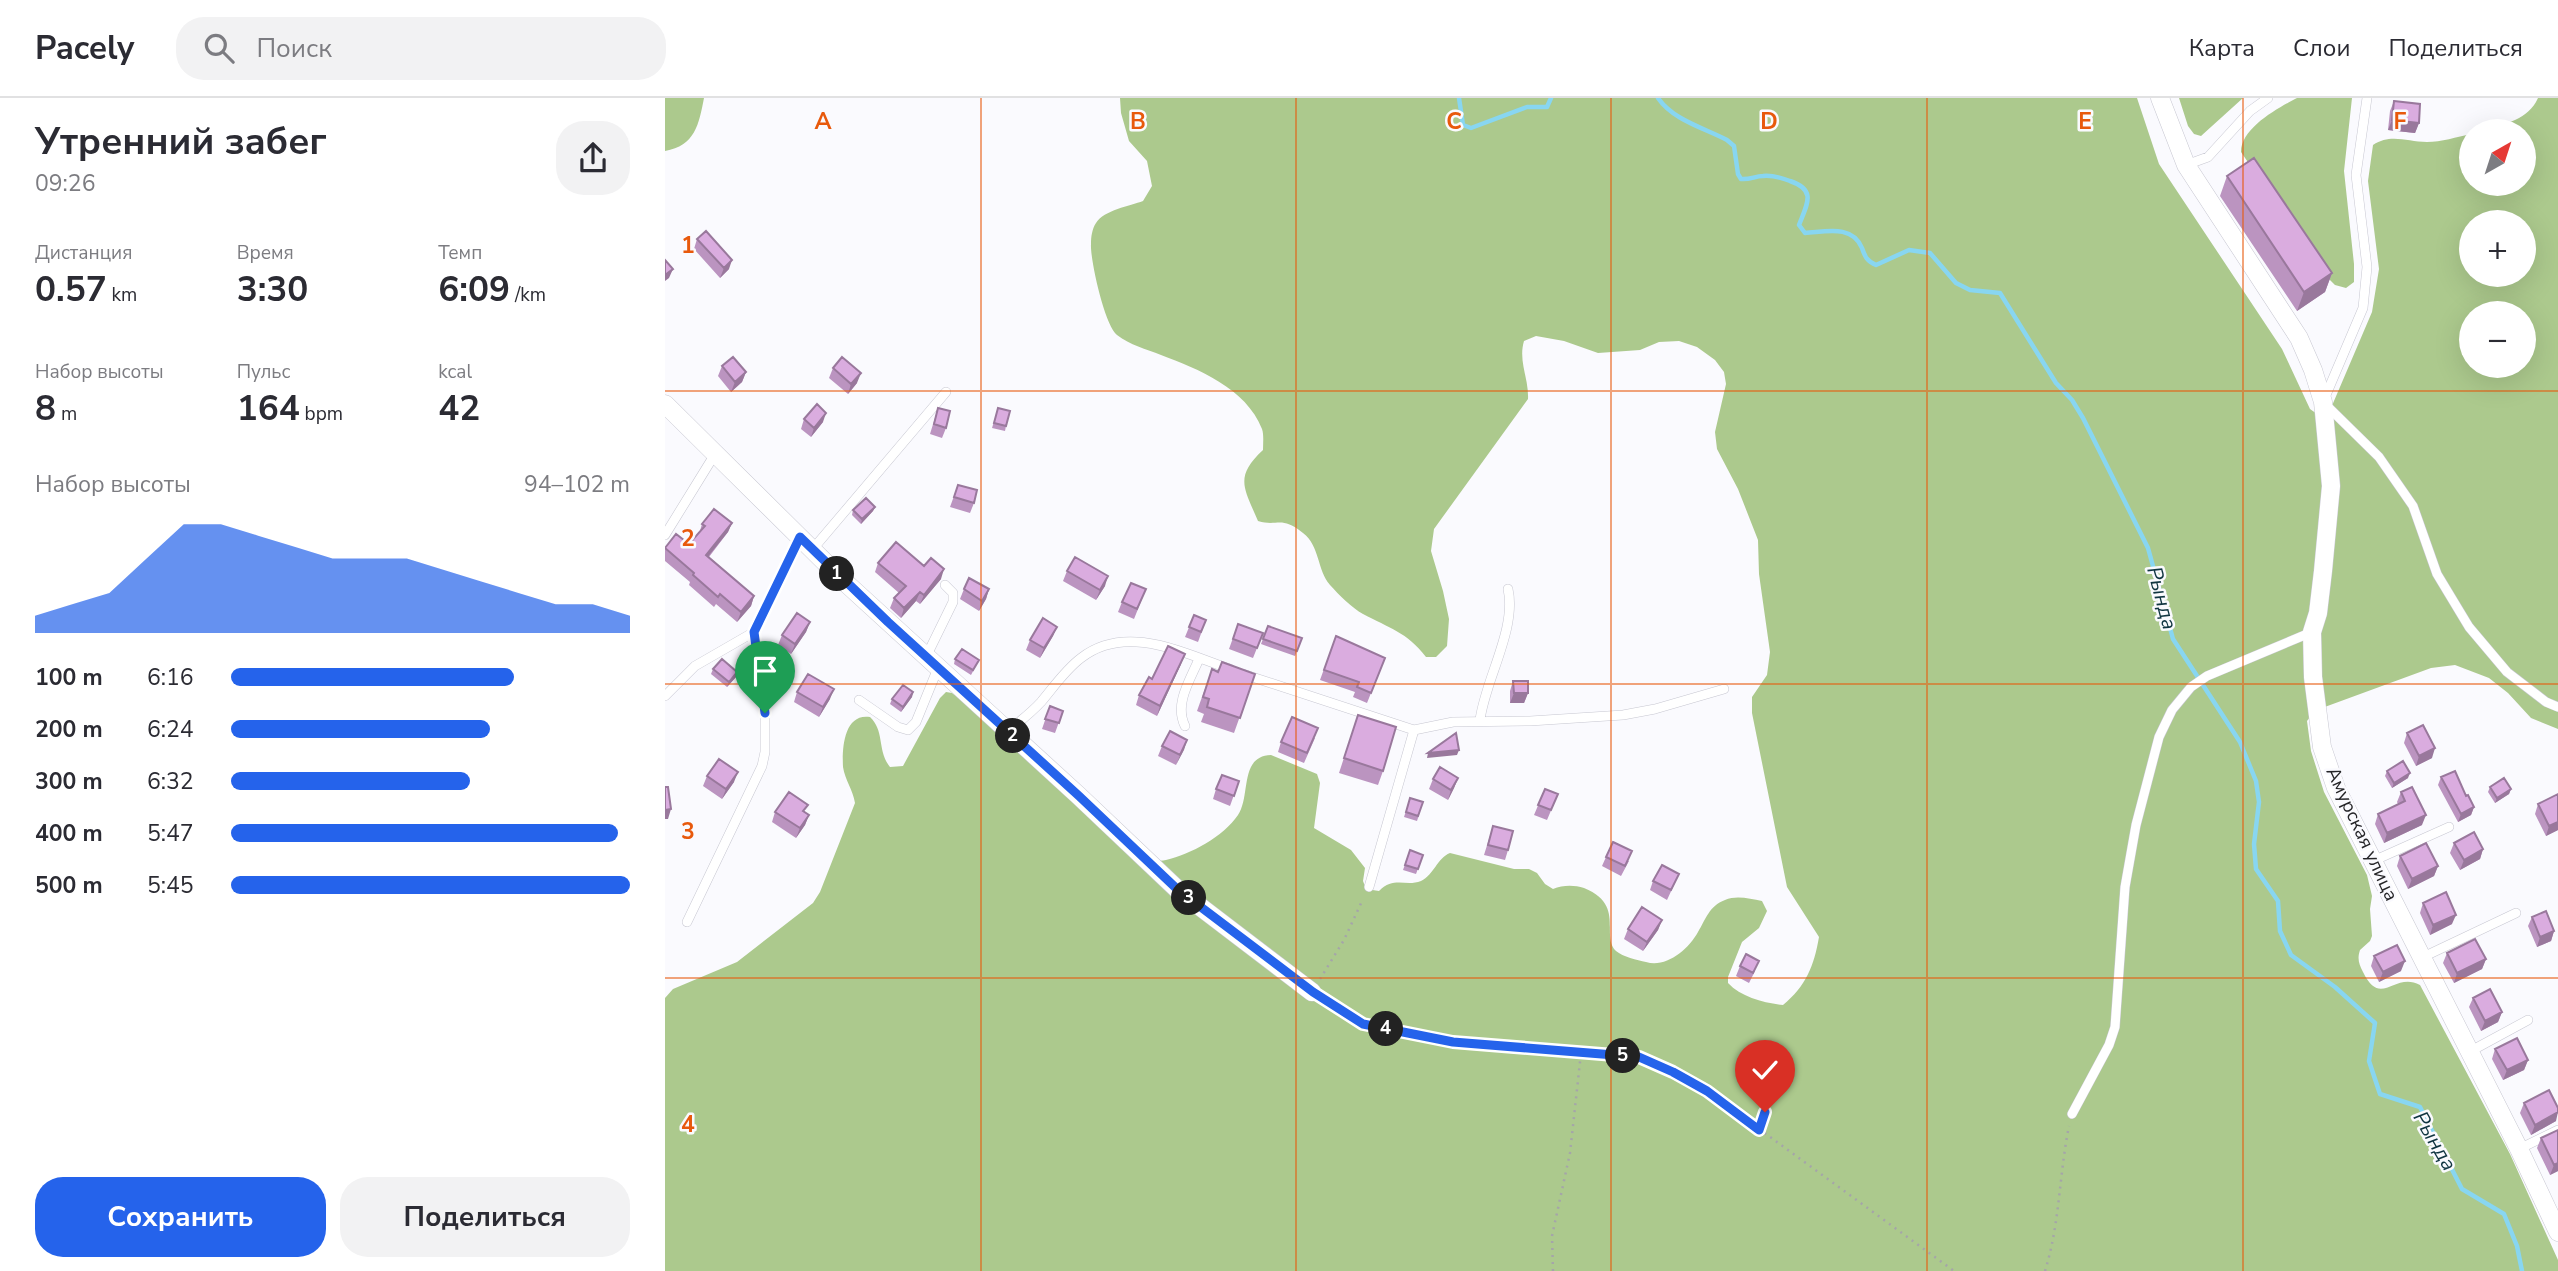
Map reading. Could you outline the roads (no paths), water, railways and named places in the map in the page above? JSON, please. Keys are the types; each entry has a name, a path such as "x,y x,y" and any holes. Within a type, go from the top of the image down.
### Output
{"street":[{"name":"Амурская улица","path":"2160,98 2186,165 2299,338 2323,402 2331,486 2318,613 2312,632 2313,677 2322,747 2336,788 2519,1149 2558,1232"},
{"path":"665,404 932,663 1177,889 1313,992"}],"lane":[{"path":"2186,165 2208,157 2251,111 2268,98"},
{"path":"2367,98 2356,174 2367,267 2363,308 2323,402 2379,457 2413,506 2437,574 2469,627 2507,672 2546,702 2558,707"},
{"path":"665,696 695,666 754,632 806,543 946,392"},
{"path":"665,535 715,454"},
{"path":"859,700 898,727 908,730 916,722 953,602 953,593 945,585"},
{"path":"1480,720 1482,704 1493,674 1509,612 1511,601 1508,589"},
{"path":"687,922 762,766 765,752 765,713 754,632"},
{"path":"2072,1114 2109,1045 2115,1027 2125,887 2136,825 2159,737 2172,710 2191,687 2207,676 2312,632"},
{"path":"1008,731 1037,706 1079,659 1104,645 1140,641 1414,730 1480,720 1529,721 1623,715 1724,689"},
{"path":"1185,726 1180,708 1199,659"},
{"path":"1369,887 1414,730"},
{"path":"2373,861 2449,827"},
{"path":"2421,958 2516,913"},
{"path":"2469,1052 2528,1020"},
{"path":"2519,1149 2558,1130"}],"waterway":[{"name":"Рында","path":"1459,98 1463,125 1471,128 1527,107 1547,107 1551,98"},
{"name":"Рында","path":"1658,98 1680,118 1727,140 1734,146 1741,179 1773,176 1804,189 1808,198 1799,225 1805,233 1837,231 1852,235 1870,262 1876,265 1909,250 1930,253 1956,283 1970,290 2000,293 2056,383 2072,400 2083,418 2148,548 2173,639 2240,742 2256,781 2259,802 2254,844 2256,869 2278,901 2280,931 2291,955 2335,987 2375,1023 2369,1061 2380,1094 2420,1107 2462,1189 2504,1214 2517,1246 2522,1271"}]}
